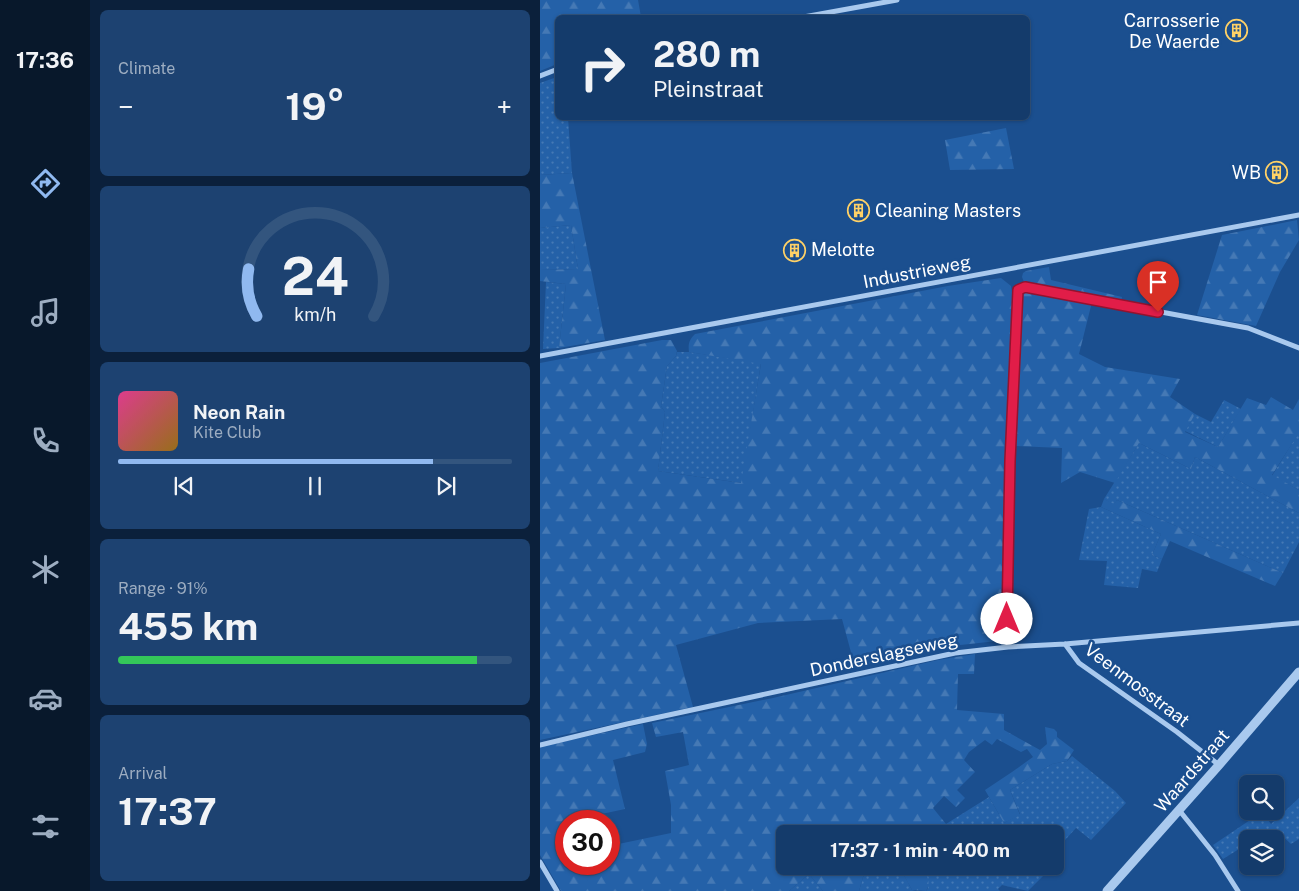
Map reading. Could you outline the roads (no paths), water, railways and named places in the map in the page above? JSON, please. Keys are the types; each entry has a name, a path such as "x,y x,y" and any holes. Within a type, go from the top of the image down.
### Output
{"street":[{"path":"814,15 897,0"},
{"path":"540,76 555,70"},
{"name":"Industrieweg","path":"540,356 1299,214"},
{"path":"1008,647 1010,461 1018,290 1025,287 1248,328 1299,348"},
{"name":"Donderslagseweg","path":"540,745 906,662 956,653 1299,623"},
{"name":"Veenmosstraat","path":"1065,644 1079,663 1177,732 1219,765"},
{"name":"Waardstraat","path":"1107,891 1299,672"},
{"path":"1179,810 1215,855 1238,891"},
{"path":"540,862 557,891"}],"place":[{"name":"Carrosserie De Waerde","path":"1236,31"},
{"name":"WB","path":"1277,173"},
{"name":"Cleaning Masters","path":"859,211"},
{"name":"Melotte","path":"795,250"}]}
